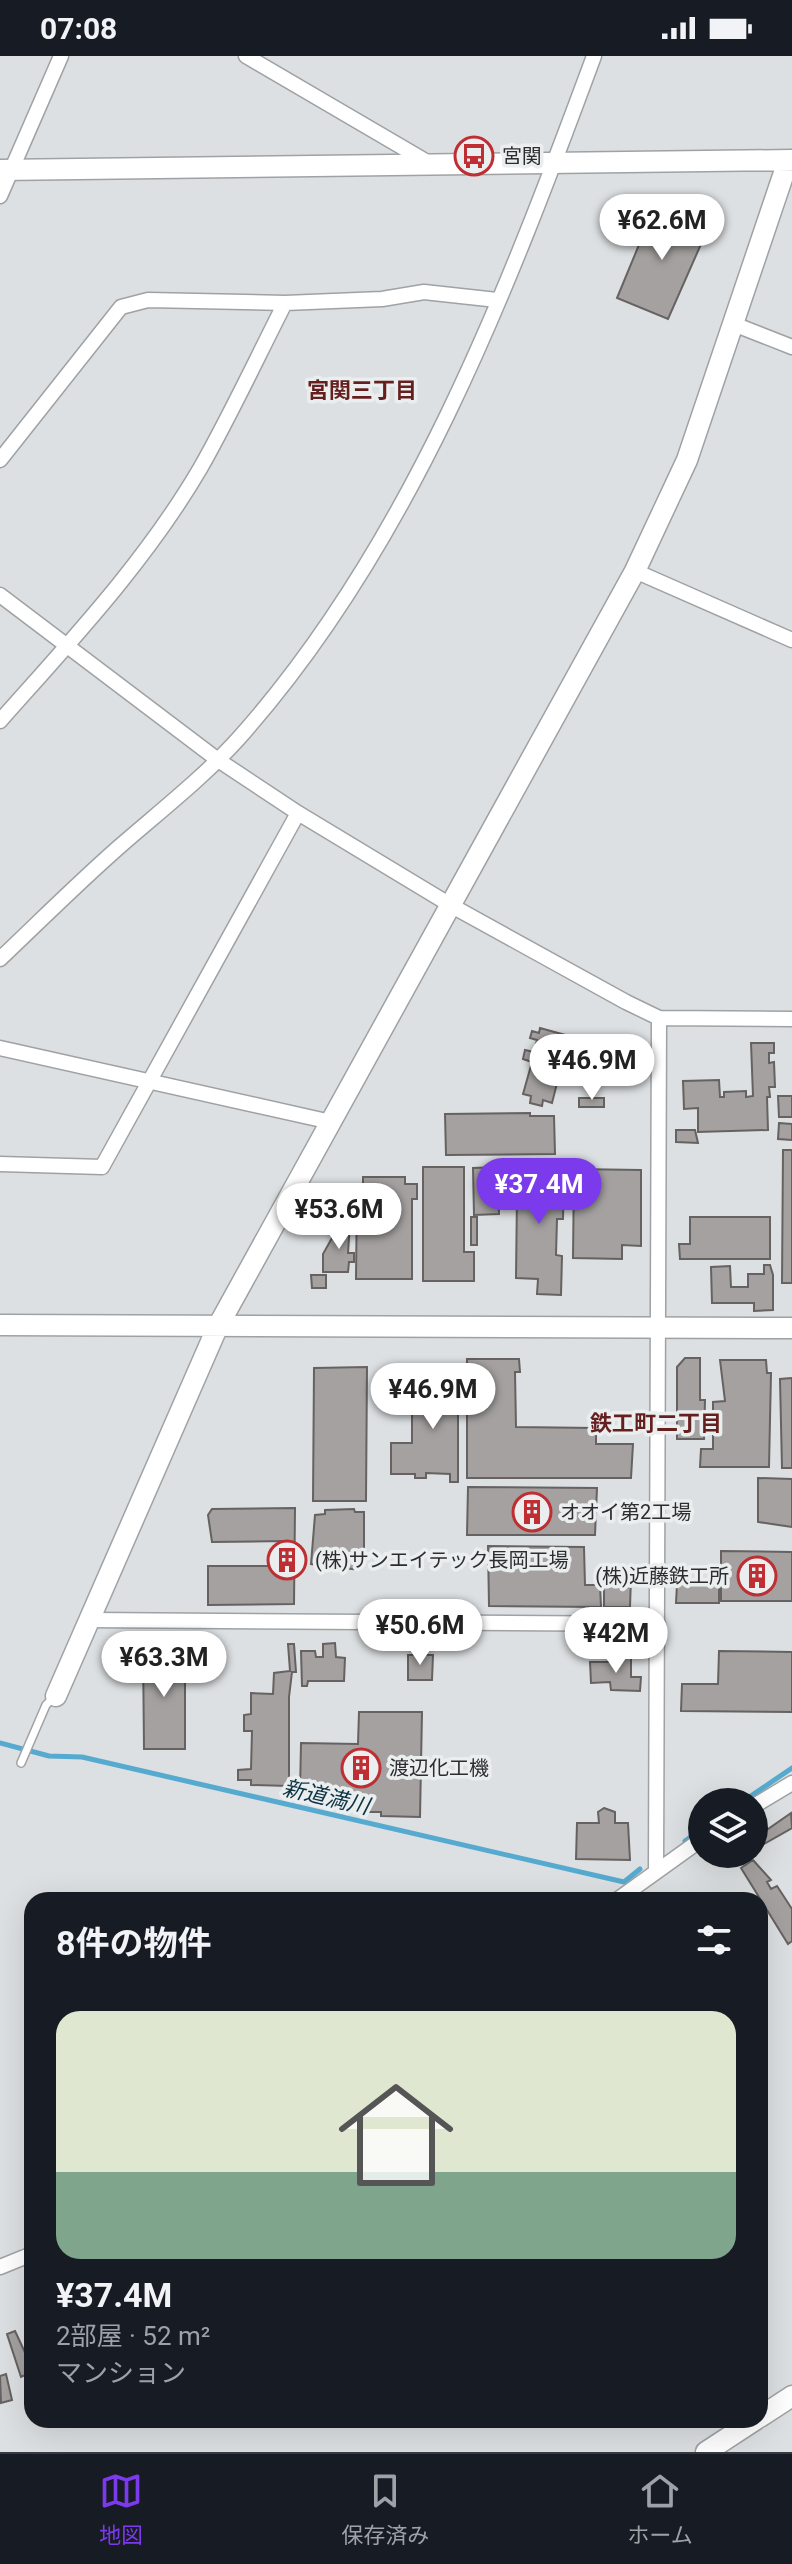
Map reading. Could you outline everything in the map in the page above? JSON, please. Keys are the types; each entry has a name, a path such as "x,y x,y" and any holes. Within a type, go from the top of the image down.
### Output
{"street":[{"path":"0,196 6,170 61,56"},
{"path":"246,56 430,164"},
{"path":"0,959 218,760 310,649 363,571 416,473 497,300 555,161 594,56"},
{"path":"6,170 791,158 687,460 635,571 217,1328 56,1696"},
{"path":"0,460 121,307 148,300 285,303 382,299 424,292 497,300"},
{"path":"0,721 118,583 200,467 285,303"},
{"path":"736,325 792,347"},
{"path":"635,571 792,640"},
{"path":"0,595 218,760 298,813 452,906 659,1018 792,1019"},
{"path":"0,1164 102,1167 298,813"},
{"path":"656,1872 659,1018"},
{"path":"0,1048 150,1079 331,1122"},
{"path":"0,1325 658,1330 792,1328"},
{"path":"88,1620 658,1624"},
{"path":"768,1798 792,1783"},
{"path":"628,1892 688,1849"},
{"path":"0,2267 24,2257"},
{"path":"768,2412 792,2396"},
{"path":"706,2452 743,2428"}],"lane":[{"path":"22,1762 46,1705 56,1696"}],"building":[{"path":"655,206 709,226 668,319 617,298"},
{"path":"540,1028 569,1036 552,1103 543,1100 542,1106 530,1103 531,1096 523,1094 532,1062 523,1059 525,1050 534,1052 537,1040 530,1038 532,1031 539,1033"},
{"path":"751,1043 774,1043 774,1053 769,1053 769,1063 774,1062 775,1087 769,1087 770,1097 767,1097 768,1130 698,1132 698,1108 684,1109 683,1081 719,1080 720,1097 724,1097 724,1092 746,1091 746,1097 753,1096"},
{"path":"778,1096 792,1096 792,1117 779,1117"},
{"path":"579,1098 604,1098 604,1107 579,1107"},
{"path":"530,1113 530,1116 554,1116 555,1154 446,1155 445,1114"},
{"path":"779,1123 792,1124 792,1140 778,1139"},
{"path":"676,1130 695,1130 698,1143 676,1142"},
{"path":"783,1150 792,1150 792,1283 782,1283"},
{"path":"423,1167 464,1167 464,1252 474,1252 474,1281 423,1281"},
{"path":"498,1167 499,1214 474,1215 473,1168"},
{"path":"510,1168 564,1169 563,1219 557,1219 556,1255 562,1256 561,1295 537,1294 538,1279 516,1278 517,1194 509,1194"},
{"path":"574,1169 641,1170 641,1246 622,1245 622,1259 573,1258"},
{"path":"363,1177 405,1177 405,1184 417,1184 417,1199 412,1199 412,1279 356,1279 357,1186 363,1186"},
{"path":"471,1217 477,1217 477,1245 471,1245"},
{"path":"690,1217 770,1217 770,1259 680,1259 679,1244 690,1244"},
{"path":"341,1222 350,1222 348,1253 354,1253 354,1262 349,1262 348,1272 323,1272 323,1254"},
{"path":"764,1265 770,1265 773,1275 773,1310 754,1311 754,1303 712,1303 711,1267 730,1266 731,1287 748,1287 748,1274 764,1274"},
{"path":"311,1275 326,1275 326,1288 312,1288"},
{"path":"685,1358 700,1358 700,1400 705,1400 704,1439 677,1439 677,1367"},
{"path":"467,1359 519,1359 520,1372 515,1372 516,1427 596,1428 596,1444 633,1444 631,1478 467,1478"},
{"path":"720,1360 766,1360 767,1373 771,1373 769,1467 700,1467 701,1449 713,1449 713,1402 725,1401"},
{"path":"367,1367 366,1501 313,1501 314,1368"},
{"path":"426,1368 458,1368 458,1482 450,1482 450,1474 426,1473 426,1478 415,1478 415,1474 391,1474 391,1443 412,1443 412,1413 426,1413"},
{"path":"792,1378 792,1468 782,1468 780,1379"},
{"path":"758,1478 792,1479 792,1527 758,1522"},
{"name":"オオイ第2工場","path":"468,1487 597,1488 595,1535 467,1535"},
{"name":"(株)サンエイテック長岡工場","path":"295,1508 294,1604 208,1605 208,1566 279,1566 279,1555 284,1555 284,1541 212,1542 208,1515 212,1509"},
{"path":"354,1509 355,1512 364,1512 364,1564 353,1564 353,1569 311,1564 315,1515 325,1514 325,1510"},
{"path":"488,1546 584,1547 585,1585 600,1585 601,1607 489,1606"},
{"name":"(株)近藤鉄工所","path":"721,1551 792,1552 792,1601 721,1601"},
{"path":"631,1578 630,1607 604,1607 604,1583"},
{"path":"695,1581 719,1581 719,1603 676,1603 677,1584 695,1584"},
{"path":"335,1643 336,1657 345,1658 344,1681 308,1681 307,1686 302,1686 301,1651 315,1651 316,1657 323,1657 323,1644"},
{"path":"288,1644 294,1644 296,1672 292,1672 289,1697 289,1786 251,1785 251,1780 238,1780 238,1770 251,1769 252,1731 244,1731 244,1715 251,1714 251,1693 273,1694 274,1673 290,1671"},
{"path":"181,1647 180,1677 185,1677 185,1749 144,1749 143,1649"},
{"path":"719,1651 792,1652 792,1712 681,1711 682,1684 718,1684"},
{"path":"408,1655 433,1655 432,1680 408,1680"},
{"path":"615,1658 631,1658 631,1677 641,1677 640,1691 611,1690 610,1682 591,1683 590,1662 615,1662"},
{"name":"渡辺化工機","path":"359,1712 422,1712 420,1817 381,1816 381,1812 366,1812 366,1804 325,1803 321,1794 300,1792 301,1743 358,1744"},
{"path":"604,1808 615,1812 615,1823 628,1823 630,1860 576,1859 577,1823 599,1823 598,1812"},
{"path":"791,1813 792,1828 768,1842 768,1829"},
{"path":"741,1868 760,1868 771,1880 767,1882 771,1889 777,1886 792,1909 792,1941 788,1944 768,1912 768,1892 756,1892"},
{"path":"15,2331 24,2350 24,2376 21,2377 7,2334"},
{"path":"6,2374 12,2400 1,2403 0,2376"}],"waterway":[{"name":"新道満川","path":"0,1743 49,1756 82,1757 624,1882 640,1869"},
{"path":"763,1788 792,1768"}],"place":[{"name":"宮関","path":"474,156"},
{"name":"オオイ第2工場","path":"532,1512"},
{"name":"(株)サンエイテック長岡工場","path":"287,1560"},
{"name":"(株)近藤鉄工所","path":"757,1576"},
{"name":"渡辺化工機","path":"361,1768"}],"district":[{"name":"宮関三丁目","path":"362,390"},
{"name":"鉄工町二丁目","path":"656,1423"}]}
